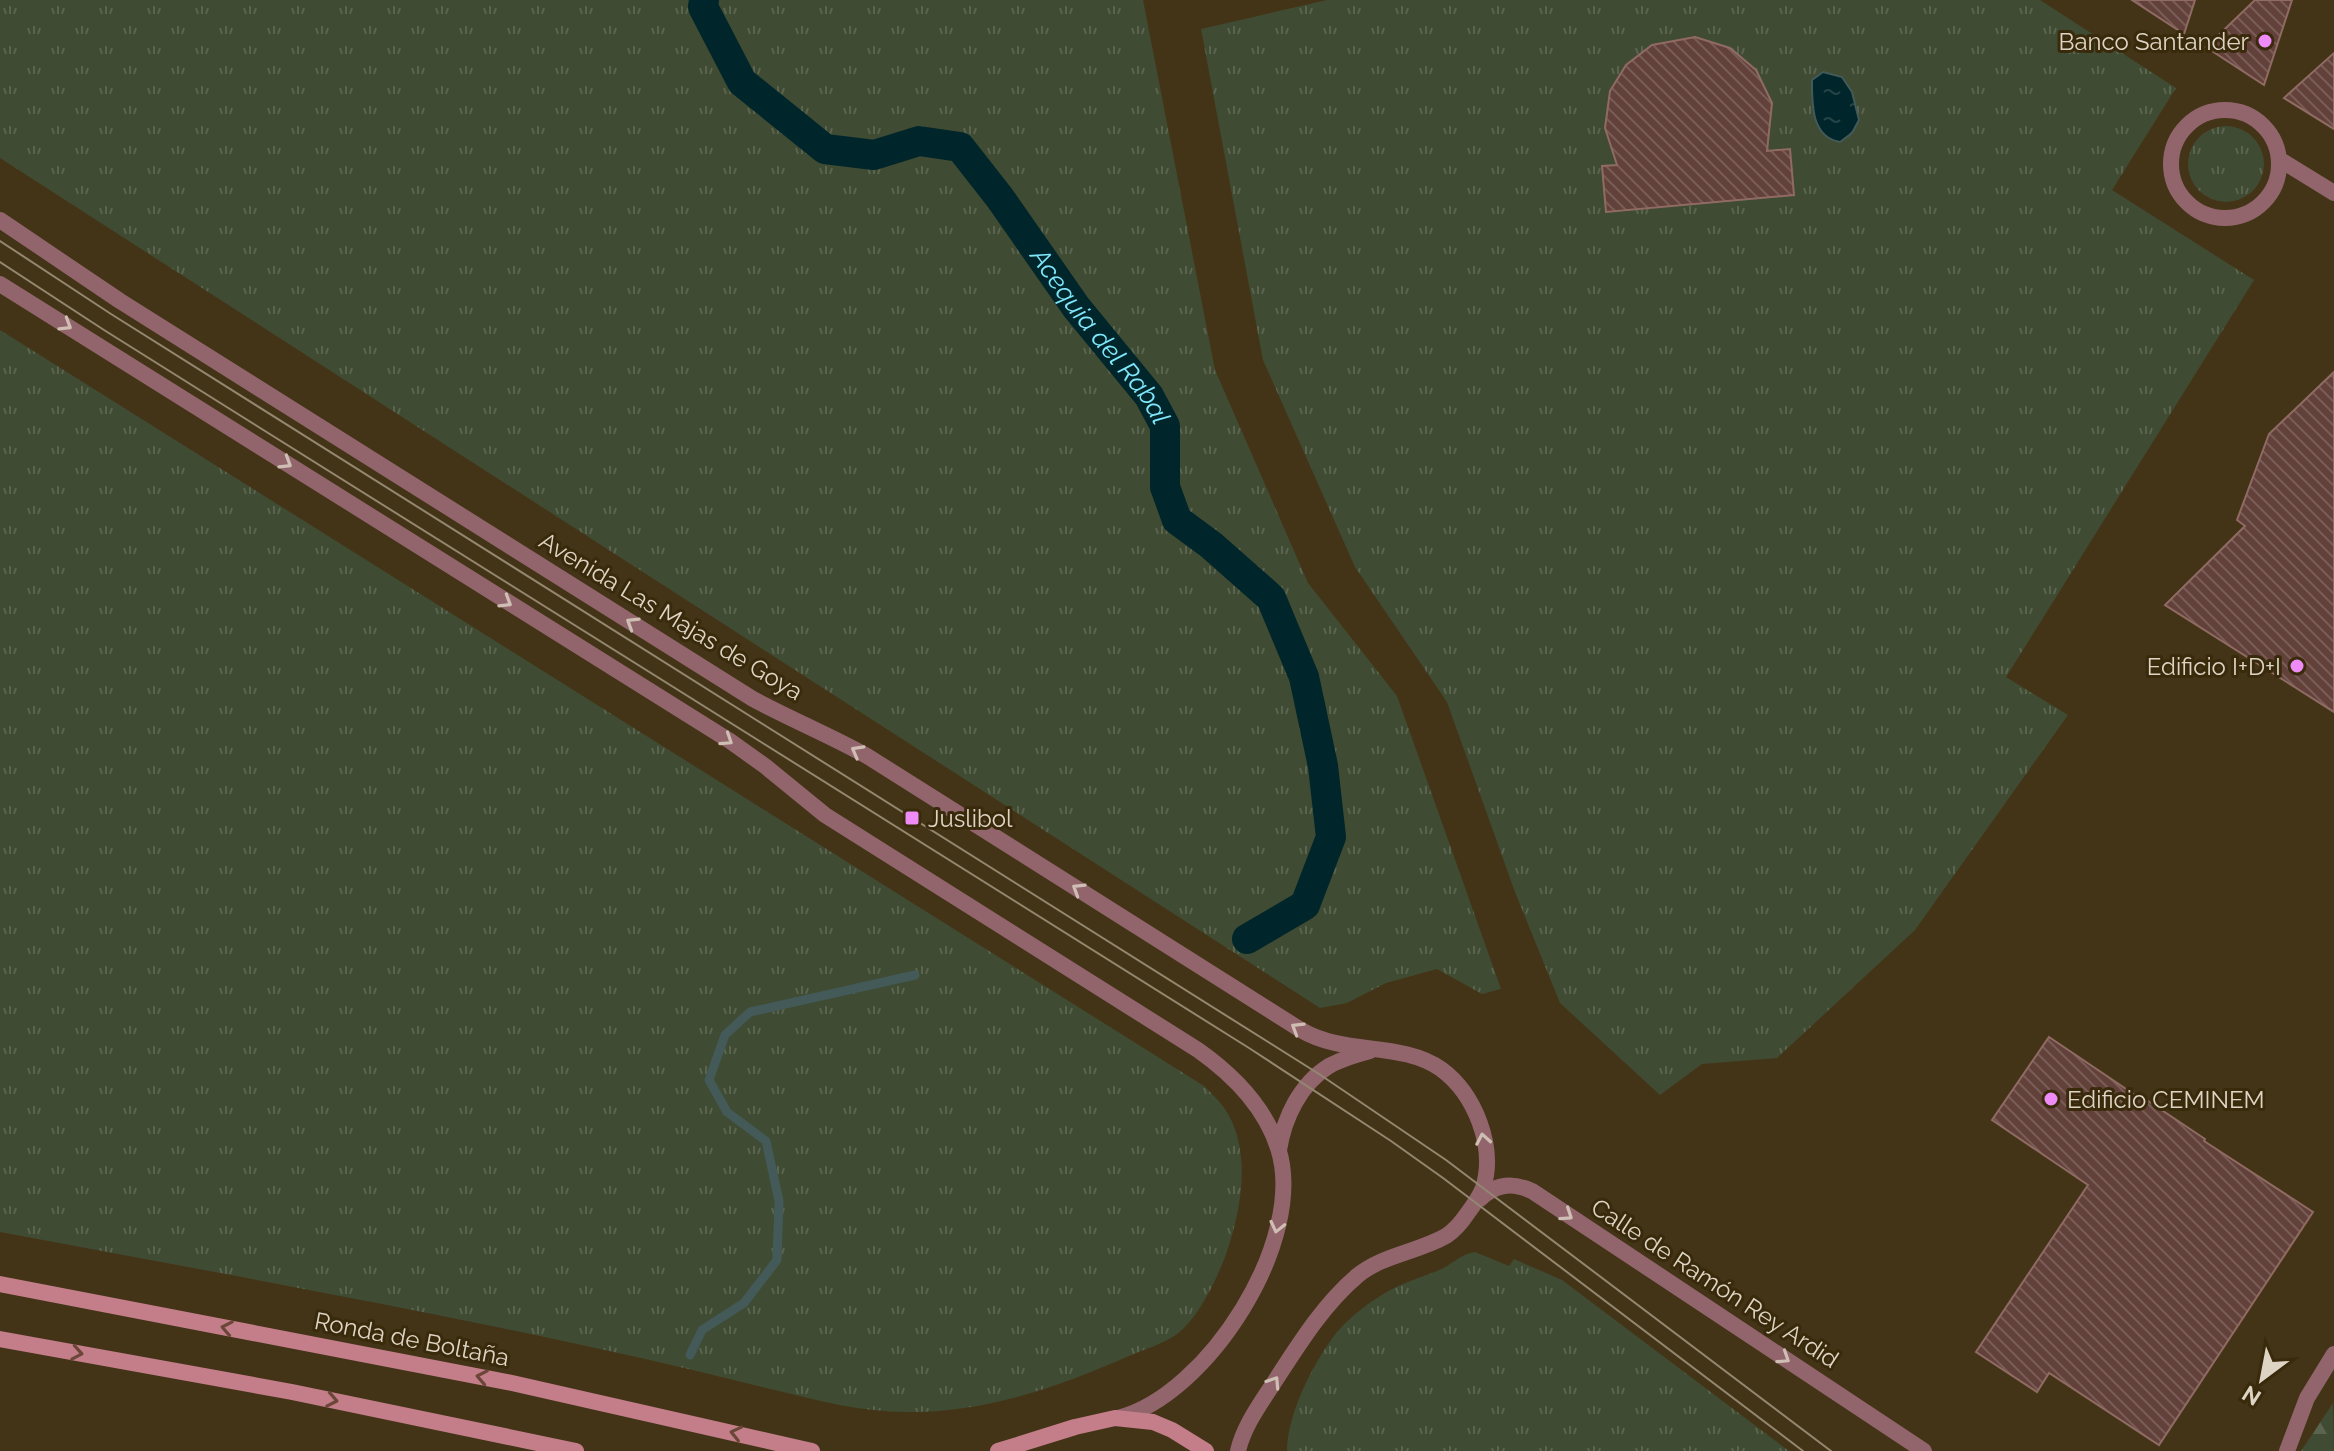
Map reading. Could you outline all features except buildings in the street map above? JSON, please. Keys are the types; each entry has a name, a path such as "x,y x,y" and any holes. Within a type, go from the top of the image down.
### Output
{"main road":[{"name":"Ronda de Boltaña","path":"0,1284 512,1383 812,1451"},
{"path":"0,1339 292,1392 576,1451"},
{"path":"998,1451 1095,1421 1115,1418 1153,1422 1206,1451"},
{"path":"1031,1451 1054,1435"}],"street":[{"path":"2232,110 2264,126 2274,141 2279,159 2275,184 2265,200 2250,212 2233,218 2214,217 2197,210 2182,198 2173,182 2170,163 2173,145 2183,129 2197,117 2214,111 2232,110"},
{"path":"2279,159 2334,193"},
{"path":"2275,184 2295,180 2316,182"},
{"name":"Avenida Las Majas de Goya","path":"0,220 120,301 753,699 867,756 1313,1037 1371,1050 1393,1051 1427,1061 1455,1081 1468,1096 1485,1144 1485,1175 1476,1203 1448,1235 1359,1273 1335,1297 1308,1331 1246,1427 1238,1451"},
{"path":"0,284 730,741 825,815 1198,1050 1244,1090 1260,1111 1279,1150"},
{"path":"1115,1418 1131,1414 1168,1393 1202,1364 1220,1342 1250,1296 1273,1245 1280,1219 1282,1172 1279,1150 1288,1117 1307,1086 1328,1067 1371,1050"},
{"name":"Calle de Ramón Rey Ardid","path":"1476,1203 1487,1191 1502,1185 1532,1191 1924,1451"},
{"path":"2287,1451 2307,1398 2334,1354"}],"green space":[{"path":"0,0 1143,0 1215,370 1308,583 1397,696 1501,989 1482,994 1437,969 1386,983 1347,1003 1320,1008 0,158"},
{"path":"1327,0 2040,0 2176,88 2112,190 2254,280 2006,677 2068,715 1915,930 1777,1058 1702,1064 1660,1095 1560,1003 1515,892 1447,702 1355,567 1263,360 1201,29","holes":["1695,37 1730,48 1756,70 1772,103 1767,151 1793,195 1607,212 1603,166 1617,165 1605,128 1610,91 1626,65 1652,45"]},
{"path":"2219,126 2233,126 2247,132 2258,143 2264,164 2261,179 2253,191 2233,202 2219,202 2205,196 2194,185 2188,171 2188,157 2194,143 2205,132"},
{"path":"0,330 1204,1086 1223,1106 1235,1129 1242,1179 1234,1229 1225,1256 1209,1293 1194,1317 1166,1341 1048,1388 965,1408 890,1412 824,1402 642,1358 468,1321 0,1232"},
{"path":"1475,1252 1509,1266 1514,1259 1562,1280 1789,1451 1287,1451 1288,1436 1303,1388 1319,1358 1342,1326 1385,1293"},
{"path":"2333,1403 2334,1451 2301,1451"}],"water":[{"path":"1823,72 1842,77 1852,92 1859,120 1852,133 1840,142 1823,134 1815,118 1812,80"}],"waterway":[{"name":"Acequia del Rabal","path":"704,0 703,7 742,82 825,149 874,155 919,141 960,147 1000,198 1076,307 1149,396 1165,426 1165,487 1177,520 1211,545 1271,598 1304,677 1323,766 1331,837 1305,905 1247,939"},
{"path":"690,1355 702,1330 744,1303 777,1260 779,1201 766,1141 727,1112 709,1080 725,1035 750,1012 915,975"}],"tram line":[{"path":"0,241 111,314 1319,1074 1446,1160 1831,1451"},
{"path":"0,262 1249,1048 1391,1141 1803,1451"}],"place":[{"name":"Banco Santander","path":"2265,41"},
{"name":"Edificio I+D+I","path":"2297,666"},
{"name":"Juslibol","path":"912,818"},
{"name":"Edificio CEMINEM","path":"2051,1099"}]}
